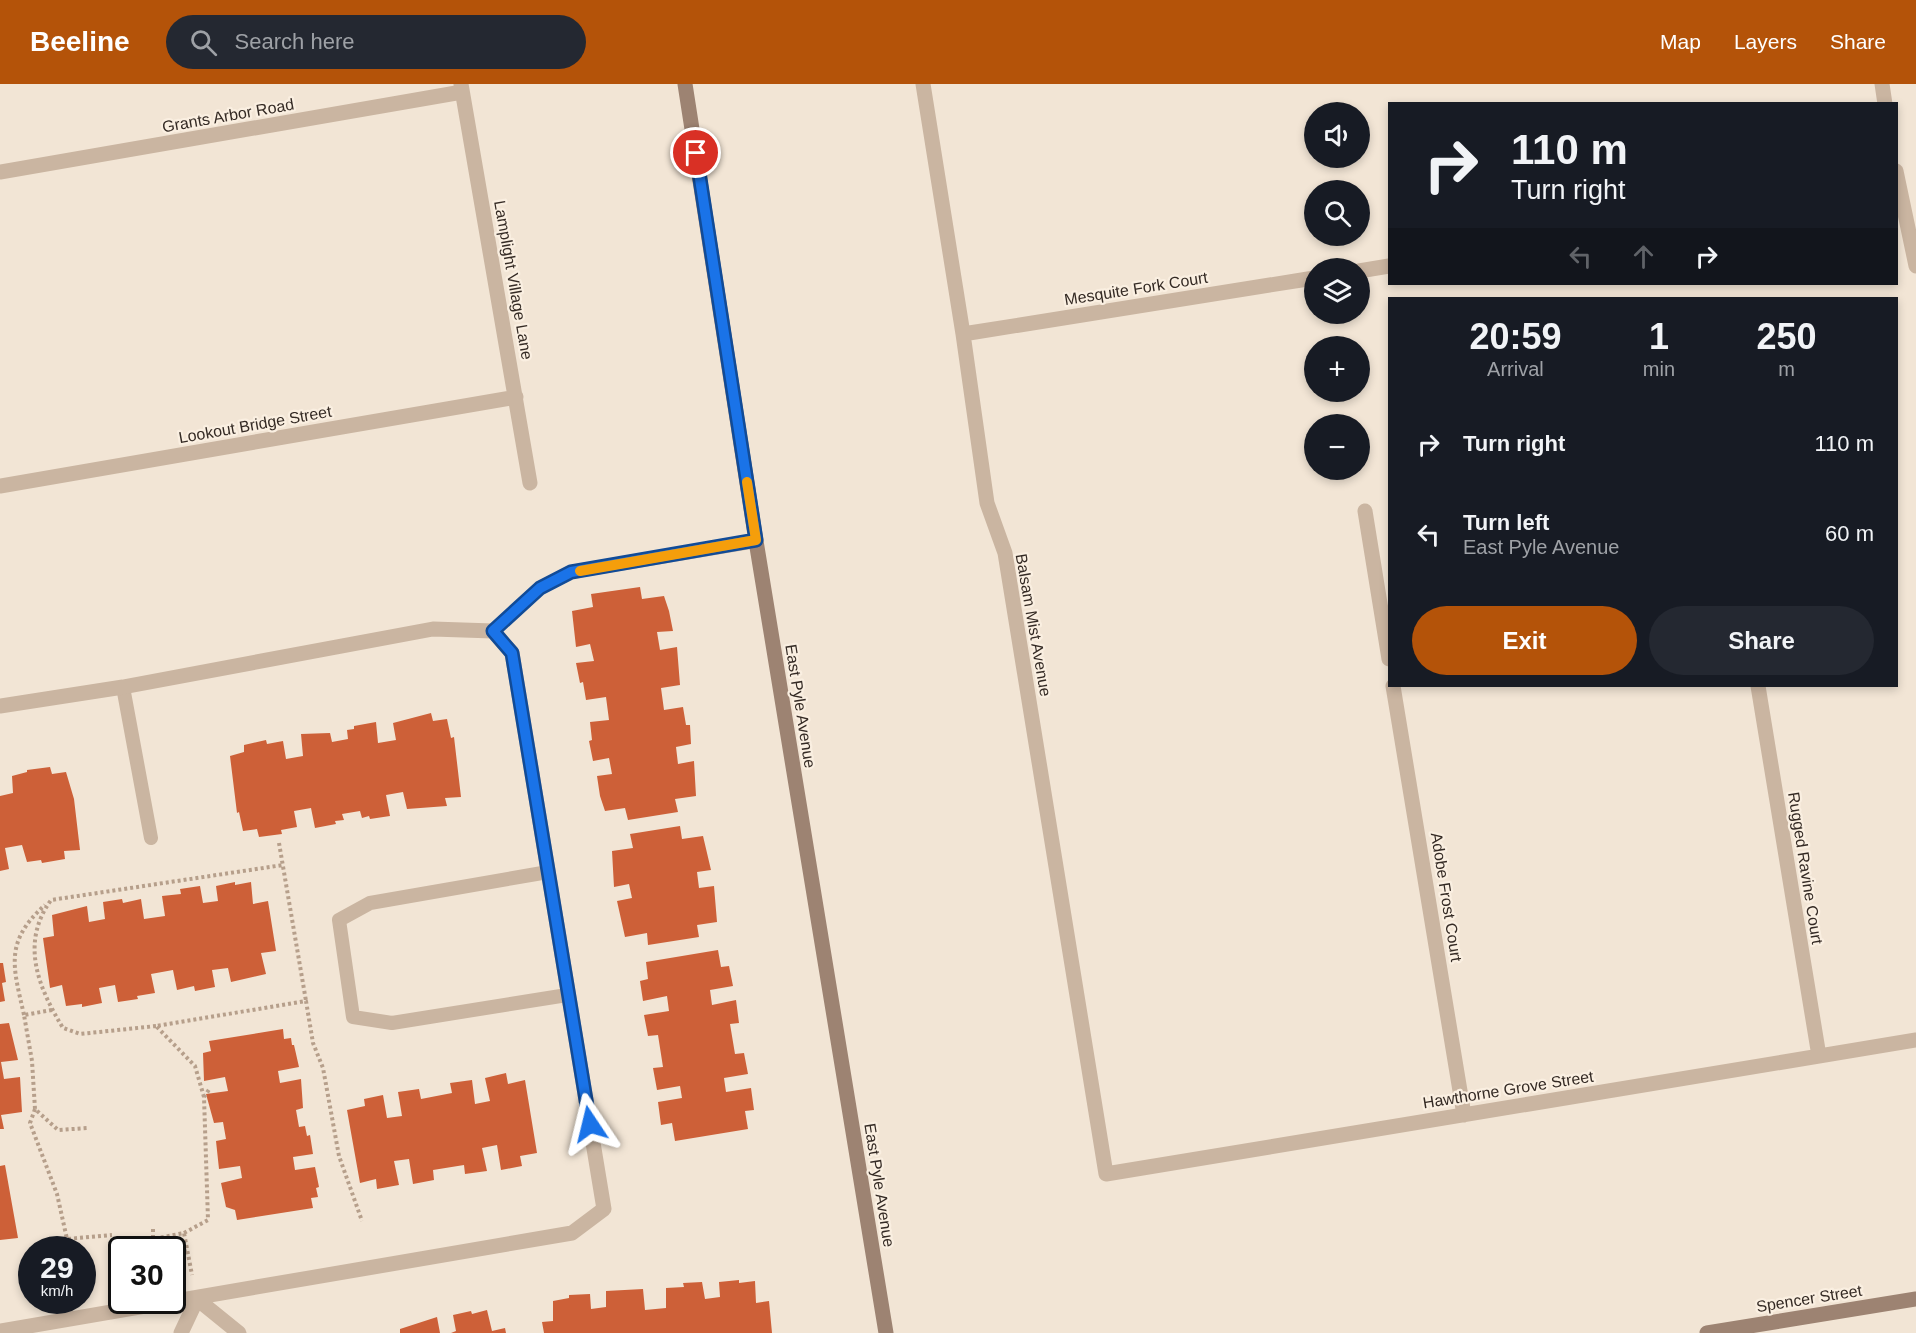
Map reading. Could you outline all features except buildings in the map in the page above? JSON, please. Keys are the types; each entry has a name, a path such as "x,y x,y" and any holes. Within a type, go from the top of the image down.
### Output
{"street":[{"name":"East Pyle Avenue","path":"685,84 756,540 886,1333"},
{"name":"Balsam Mist Avenue","path":"923,84 987,503 1005,553 1106,1174"},
{"path":"1882,84 1885,102"},
{"name":"Grants Arbor Road","path":"0,172 461,88"},
{"name":"Lamplight Village Lane","path":"461,88 530,483"},
{"path":"1898,180 1916,266"},
{"path":"1370,269 1388,266"},
{"name":"Mesquite Fork Court","path":"963,334 1304,280"},
{"name":"Lookout Bridge Street","path":"0,486 516,397"},
{"path":"1365,511 1388,653"},
{"path":"0,706 123,687 433,629 493,631 512,653 604,1209 572,1233 0,1331"},
{"name":"Adobe Frost Court","path":"1393,687 1464,1115"},
{"name":"Rugged Ravine Court","path":"1758,687 1819,1056"},
{"name":"Hawthorne Grove Street","path":"1106,1174 1916,1040"},
{"path":"181,1333 197,1299"},
{"path":"197,1299 239,1333"},
{"name":"Spencer Street","path":"1707,1333 1916,1299"}],"lane":[{"path":"493,631 540,588 571,572 756,540"},
{"path":"123,687 151,838"},
{"path":"548,872 370,903 339,920 353,1017 392,1023 567,995"}],"path":[{"path":"279,843 313,1043 323,1068 339,1156 362,1221"},
{"path":"112,1235 67,1239 57,1194 30,1123 35,1109 32,1061 14,972 15,945 30,919 51,900 283,865"},
{"path":"51,900 38,917 34,952 40,987 63,1028 80,1034 156,1026 306,1001"},
{"path":"24,1015 52,1010"},
{"path":"156,1026 195,1066 204,1097 208,1220 184,1233 168,1236"},
{"path":"204,1097 210,1088"},
{"path":"35,1109 58,1130 88,1128"},
{"path":"153,1229 153,1236"},
{"path":"184,1233 197,1299"}],"slow traffic":[{"path":"580,571 756,540 747,482"}],"route":[{"path":"590,1124 512,653 493,631 540,588 571,572 756,540 696,153"}]}
